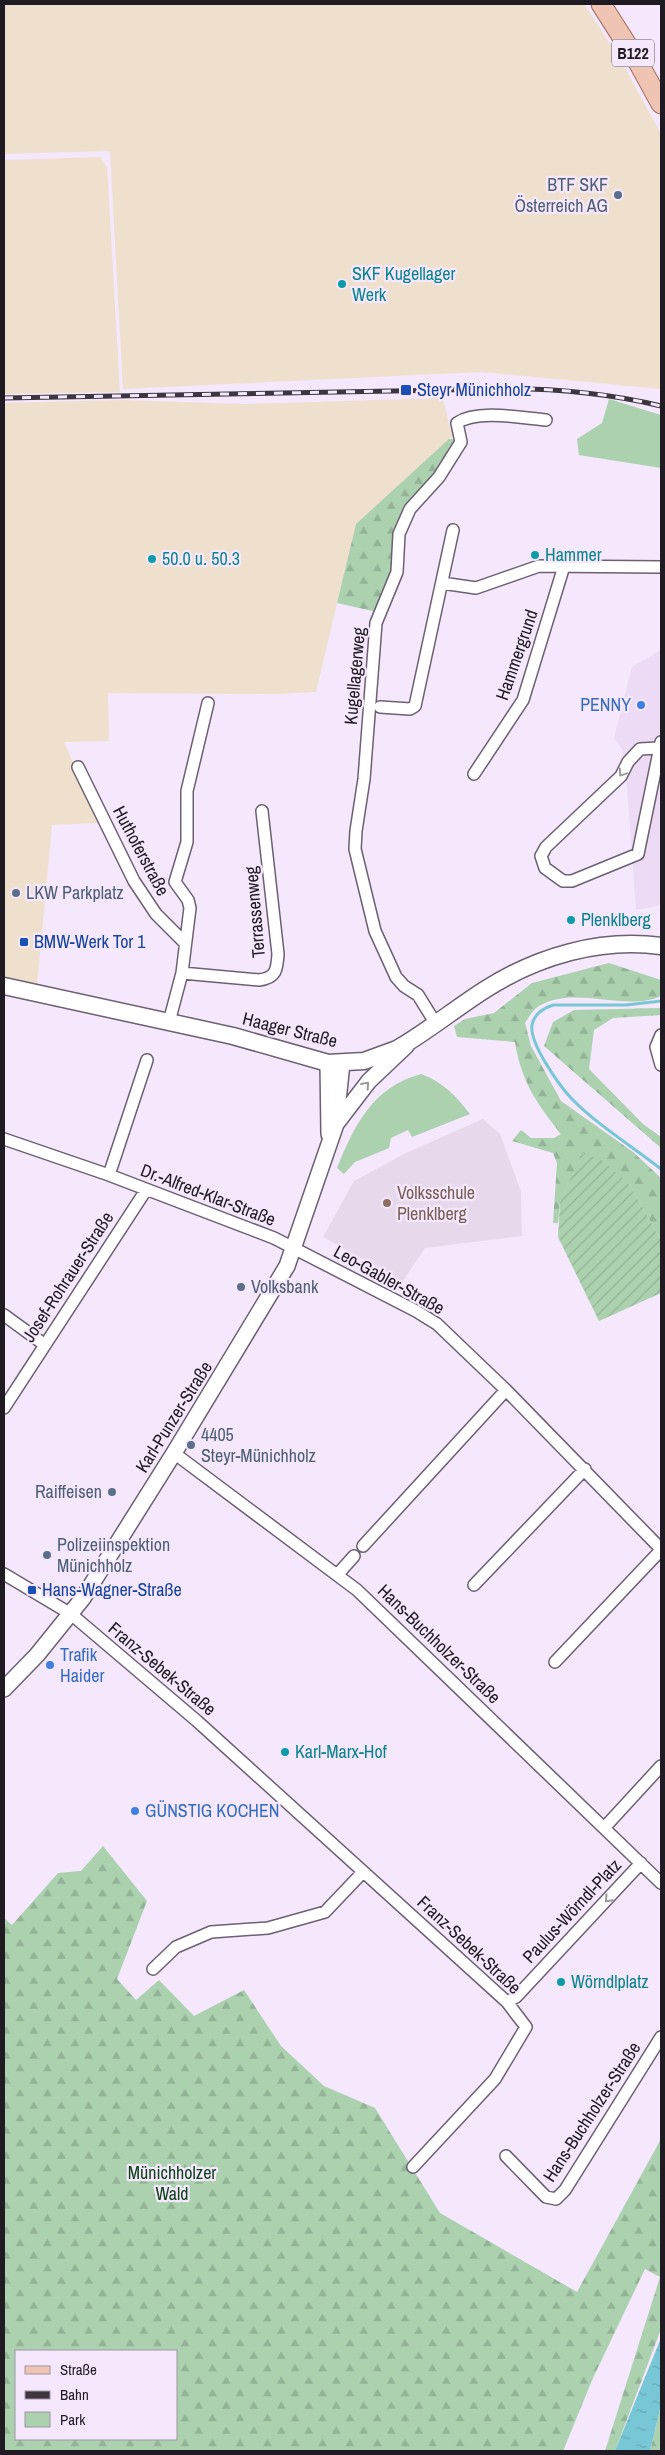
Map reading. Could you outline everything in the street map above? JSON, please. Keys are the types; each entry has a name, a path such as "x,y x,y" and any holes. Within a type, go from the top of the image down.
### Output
{"main road":[{"name":"B122","path":"601,4 638,62 661,104"},
{"name":"Haager Straße","path":"4,986 233,1036 335,1063 382,1056 412,1041 507,977 552,957 602,946 636,944 661,946"}],"street":[{"name":"Kugellagerweg","path":"436,1024 418,994 404,986 396,977 368,910 355,849 364,779 376,623 397,572 398,540 403,521 410,509 440,477 461,442 458,423 466,418 482,416 546,420"},
{"path":"380,707 410,709 415,706 453,530"},
{"path":"442,583 476,588 539,566 661,567"},
{"name":"Hammergrund","path":"474,774 523,700 564,566"},
{"name":"Huthoferstraße","path":"169,1022 182,972 190,908 188,900 176,882 187,842 187,792 208,703"},
{"path":"660,745 638,854 572,880 563,881 544,868 542,861 546,847 622,776 628,762 640,749 660,745"},
{"name":"Huthoferstraße","path":"78,767 134,881 156,914 185,943"},
{"name":"Terrassenweg","path":"182,972 259,980 269,979 277,971 278,954 262,811"},
{"path":"661,1036 656,1047 661,1064"},
{"name":"Karl-Punzer-Straße","path":"4,1689 37,1655 71,1614 174,1453 279,1282 294,1247 329,1139 336,1124 369,1082 412,1041"},
{"path":"109,1175 147,1060"},
{"name":"Karl-Punzer-Straße","path":"335,1063 341,1085 336,1124"},
{"name":"Karl-Punzer-Straße","path":"329,1139 335,1063"},
{"name":"Dr.-Alfred-Klar-Straße","path":"4,1139 109,1175 294,1247"},
{"name":"Josef-Rohrauer-Straße","path":"4,1408 146,1190"},
{"name":"Leo-Gabler-Straße","path":"294,1247 437,1324 506,1390 661,1549 555,1662"},
{"path":"4,1316 45,1345"},
{"path":"363,1546 506,1390"},
{"name":"Hans-Buchholzer-Straße","path":"174,1453 338,1574 476,1703 661,1883"},
{"path":"474,1585 584,1469"},
{"path":"338,1574 354,1556"},
{"path":"4,1574 71,1614"},
{"name":"Franz-Sebek-Straße","path":"71,1614 196,1720 507,2002 526,2027 495,2079 413,2166"},
{"path":"604,1828 661,1766"},
{"name":"Paulus-Wörndl-Platz","path":"507,2002 516,1998 641,1863"},
{"path":"153,1969 176,1947 211,1932 268,1928 325,1912 363,1872"},
{"name":"Hans-Buchholzer-Straße","path":"506,2156 546,2197 556,2199 565,2190 661,2037"}],"shaded area":[{"path":"4,4 584,4 619,57 661,134 661,389 481,372 123,389 110,151 4,154"},
{"path":"100,157 107,167 120,392 4,394 4,160"},
{"path":"443,398 450,428 454,435 356,524 316,692 275,694 108,693 109,741 64,742 100,823 52,825 37,985 4,978 4,403 121,400 244,404"},
{"path":"661,650 661,905 636,910 627,787 622,749 614,738 632,667"},
{"path":"483,1119 500,1134 521,1192 522,1236 425,1248 403,1281 323,1237 354,1181 406,1153"}],"green space":[{"path":"609,399 661,415 661,468 579,455 577,439 602,423"},
{"path":"449,439 453,439 455,442 447,459 408,505 394,566 377,612 337,603 356,524"},
{"path":"609,963 661,980 661,996 631,1002 565,998 550,1001 536,1008 525,1023 531,1046 561,1101 633,1152 661,1178 661,1240 630,1185 583,1153 560,1202 558,1223 553,1223 557,1163 553,1153 512,1141 521,1130 531,1138 554,1138 561,1134 531,1091 521,1069 515,1042 457,1037 454,1026 465,1019 494,1013 532,983"},
{"path":"661,1008 661,1015 613,1018 594,1030 589,1069 643,1124 661,1137 661,1148 544,1046 553,1022 574,1010"},
{"path":"421,1074 436,1081 448,1090 470,1114 412,1137 408,1130 391,1138 389,1148 355,1162 344,1174 337,1168 351,1137 368,1109 390,1088 404,1080"},
{"path":"582,1153 602,1160 630,1185 661,1240 661,1293 599,1321 558,1237 560,1202"},
{"name":"Münichholzer Wald","path":"103,1846 147,1901 117,1979 136,2000 159,1980 194,2016 244,1990 281,2046 324,2086 375,2108 440,2213 577,2292 661,2139 661,2329 615,2451 605,2451 660,2277 645,2269 593,2378 563,2451 4,2451 4,1918 12,1925 58,1873 81,1871"},
{"path":"661,2405 661,2451 650,2451"}],"water":[{"path":"661,2338 661,2405 650,2451 615,2451"}],"waterway":[{"path":"661,1001 626,1005 553,1005 540,1012 532,1025 532,1033 540,1053 559,1084 571,1098 603,1126 661,1169"}],"railway":[{"path":"4,398 502,388 582,392 661,406"}],"place":[{"name":"BTF SKF Österreich AG","path":"618,195"},
{"name":"SKF Kugellager Werk","path":"342,284"},
{"name":"Steyr Münichholz","path":"406,390"},
{"name":"Hammer","path":"535,555"},
{"name":"50.0 u. 50.3","path":"152,559"},
{"name":"PENNY","path":"641,705"},
{"name":"LKW Parkplatz","path":"16,893"},
{"name":"Plenklberg","path":"571,920"},
{"name":"BMW-Werk Tor 1","path":"24,942"},
{"name":"Volksschule Plenklberg","path":"387,1203"},
{"name":"Volksbank","path":"241,1287"},
{"name":"4405 Steyr-Münichholz","path":"191,1445"},
{"name":"Raiffeisen","path":"112,1492"},
{"name":"Polizeiinspektion Münichholz","path":"47,1555"},
{"name":"Hans-Wagner-Straße","path":"32,1590"},
{"name":"Trafik Haider","path":"50,1665"},
{"name":"Karl-Marx-Hof","path":"285,1752"},
{"name":"GÜNSTIG KOCHEN","path":"135,1811"},
{"name":"Wörndlplatz","path":"561,1982"}]}
